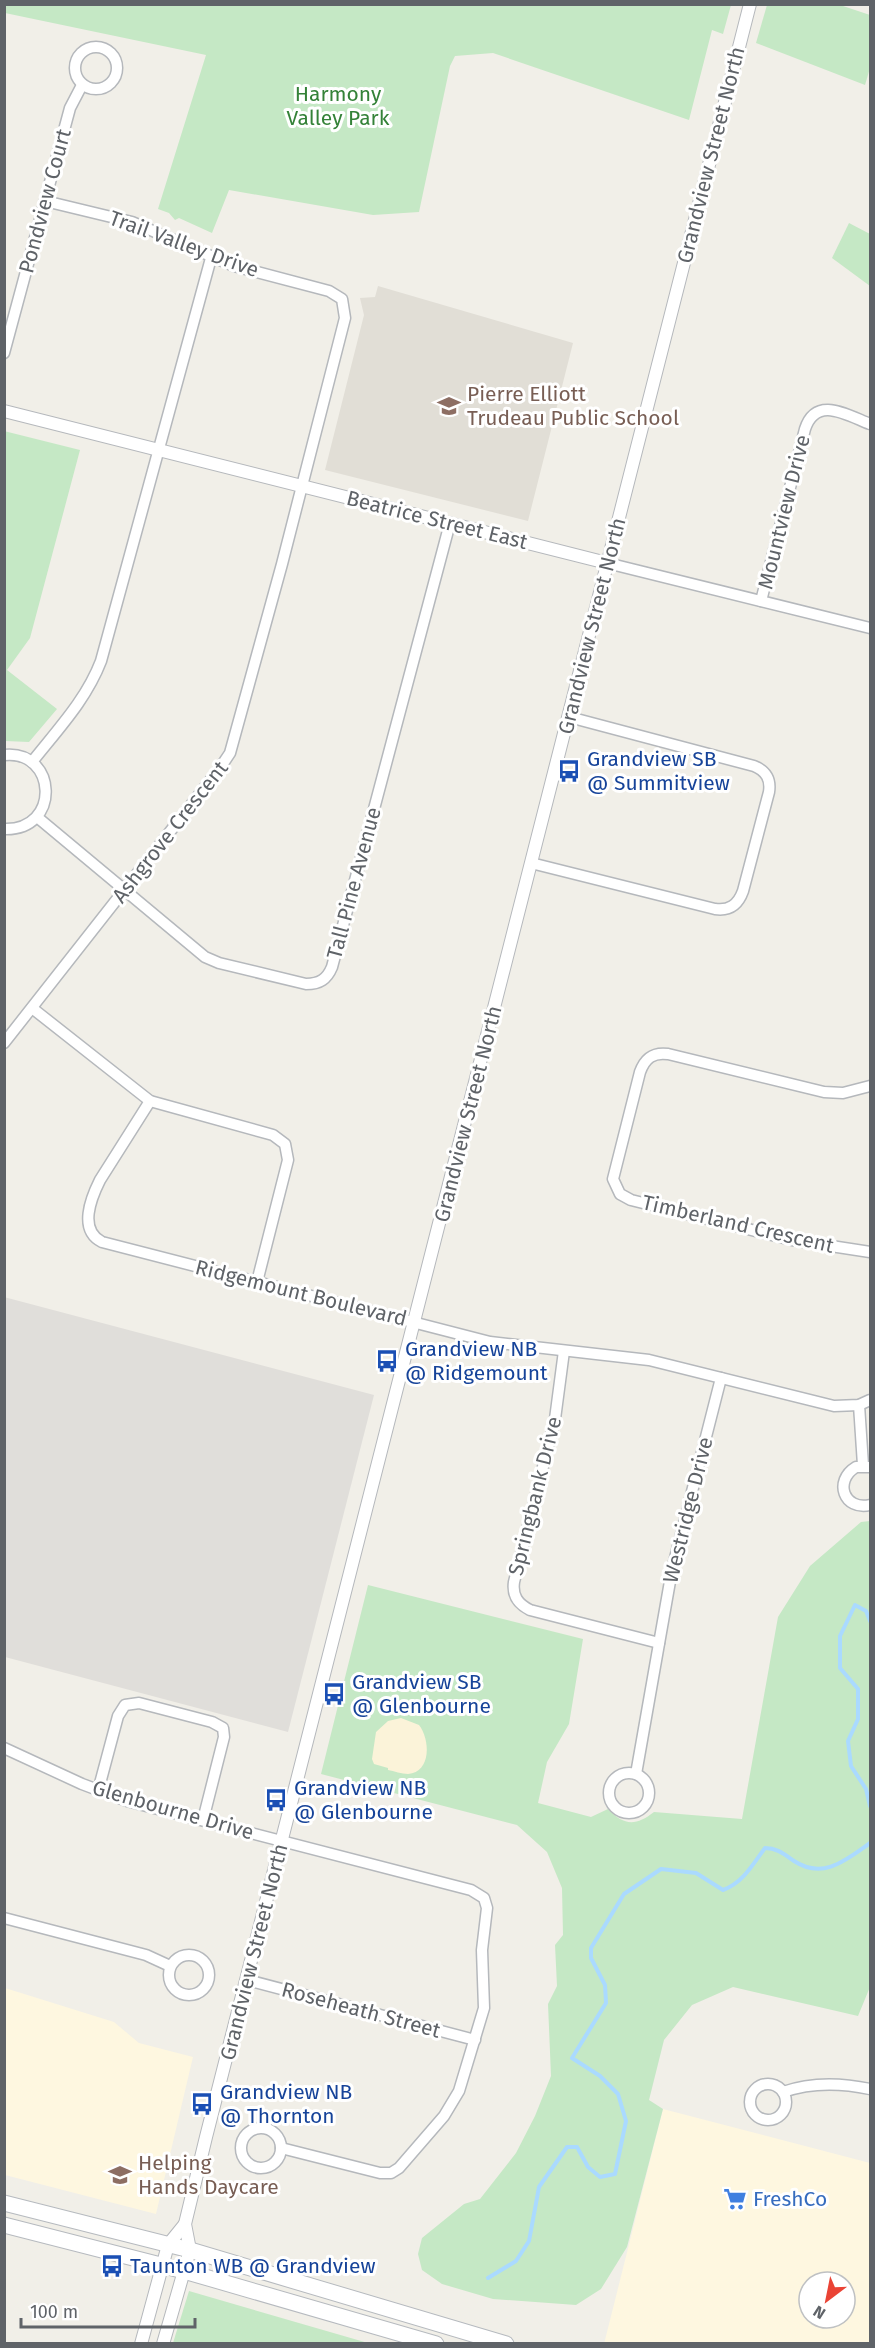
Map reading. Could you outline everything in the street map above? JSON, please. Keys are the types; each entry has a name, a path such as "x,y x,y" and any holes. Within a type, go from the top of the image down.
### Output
{"main road":[{"path":"4,2204 190,2250 506,2343"},
{"path":"4,2225 163,2265 436,2343"}],"street":[{"name":"Grandview Street North","path":"141,2343 168,2245 185,2224 750,4"},
{"name":"Pondview Court","path":"4,353 70,108 82,85"},
{"name":"Trail Valley Drive","path":"45,201 151,229 211,258 329,291 342,299 345,318 300,486"},
{"path":"32,762 76,708 92,684 110,631 211,258"},
{"name":"Mountview Drive","path":"761,601 809,418 816,412 829,409 870,424"},
{"name":"Beatrice Street East","path":"4,411 870,628"},
{"name":"Ashgrove Crescent","path":"4,1043 230,753 282,564 300,486"},
{"name":"Tall Pine Avenue","path":"37,817 192,948 212,960 306,984 319,983 328,976 332,967 450,523"},
{"path":"531,863 715,909 728,909 739,900 743,891 769,792 768,777 754,766 568,717"},
{"path":"4,755 22,756 32,762 39,769 47,788 43,809 37,817 28,825 18,829 4,829"},
{"path":"32,1008 150,1101 273,1135 285,1144 288,1160 257,1282"},
{"name":"Timberland Crescent","path":"870,1086 843,1092 824,1092 668,1054 655,1054 645,1061 640,1072 613,1179 620,1194 631,1200 792,1240 870,1252"},
{"name":"Ridgemount Boulevard","path":"150,1101 98,1184 89,1215 91,1232 96,1239 108,1244 490,1342 649,1360 827,1404 859,1405 870,1400"},
{"name":"Springbank Drive","path":"564,1351 555,1419 514,1582 515,1595 523,1606 530,1610 659,1643"},
{"name":"Westridge Drive","path":"636,1774 672,1570 721,1378"},
{"path":"859,1405 867,1466 850,1470 845,1476 843,1490 846,1496 857,1505 870,1505"},
{"path":"98,1791 118,1716 125,1705 139,1702 212,1722 223,1728 224,1737 203,1820"},
{"name":"Glenbourne Drive","path":"4,1748 98,1791 134,1803 471,1890 484,1898 487,1908 482,1950 484,2007 474,2040"},
{"path":"4,1918 146,1955 170,1966"},
{"name":"Roseheath Street","path":"248,1980 474,2040"},
{"path":"281,2148 380,2174 395,2171 452,2105 474,2040"},
{"path":"783,2092 798,2086 816,2085 854,2086 870,2090"},
{"name":"Grandview Street North","path":"163,2343 190,2250 185,2224"}],"shaded area":[{"name":"Pierre Elliott Trudeau Public School","path":"378,286 573,343 528,521 325,470 364,315 360,298 375,297"},
{"path":"4,1297 374,1395 288,1732 5,1657"},
{"path":"5,1988 114,2022 139,2043 193,2057 156,2214 5,2175"},
{"path":"663,2109 870,2163 870,2343 604,2344"}],"green space":[{"name":"Harmony Valley Park","path":"5,4 731,5 723,34 712,30 689,120 493,53 455,56 450,66 419,212 373,215 229,190 212,233 179,218 175,220 169,213 158,209 206,55 5,13"},
{"path":"767,5 840,5 870,15 870,68 865,85 756,43"},
{"path":"849,223 870,234 870,286 832,258"},
{"path":"4,431 80,450 30,638 7,670 57,709 29,742 5,741"},
{"path":"870,1521 870,1987 858,2016 733,1987 692,2005 664,2040 649,2100 663,2109 627,2247 601,2289 576,2305 493,2299 442,2284 422,2270 418,2254 422,2238 464,2204 480,2199 516,2153 535,2116 551,2076 548,2004 557,1986 555,1945 563,1935 562,1888 547,1852 517,1825 321,1774 368,1585 583,1639 569,1724 547,1762 538,1803 591,1817 608,1809 619,1819 630,1822 641,1820 654,1812 742,1819 778,1617 810,1566 861,1522"},
{"path":"189,2291 368,2343 173,2343"}],"sand":[{"path":"401,1718 419,1725 427,1746 425,1761 421,1767 416,1772 408,1774 388,1770 388,1768 374,1764 372,1759 376,1732 388,1721"}],"waterway":[{"path":"870,1621 866,1611 855,1605 840,1636 840,1668 858,1689 858,1719 848,1741 851,1766 866,1789 870,1806"},
{"path":"488,2278 516,2261 529,2241 539,2187 567,2147 577,2147 588,2167 600,2177 615,2174 626,2121 618,2094 600,2076 572,2058 606,2003 605,1985 591,1958 591,1948 624,1894 661,1869 696,1873 723,1890 742,1878 765,1848 777,1850 794,1861 815,1869 834,1866 870,1843"}],"place":[{"name":"Pierre Elliott Trudeau Public School","path":"449,406"},
{"name":"Grandview SB @ Summitview","path":"569,771"},
{"name":"Grandview NB @ Ridgemount","path":"387,1361"},
{"name":"Grandview SB @ Glenbourne","path":"334,1694"},
{"name":"Grandview NB @ Glenbourne","path":"276,1800"},
{"name":"Grandview NB @ Thornton","path":"202,2104"},
{"name":"Helping Hands Daycare","path":"120,2175"},
{"name":"FreshCo","path":"735,2199"},
{"name":"Taunton WB @ Grandview","path":"112,2266"}]}
